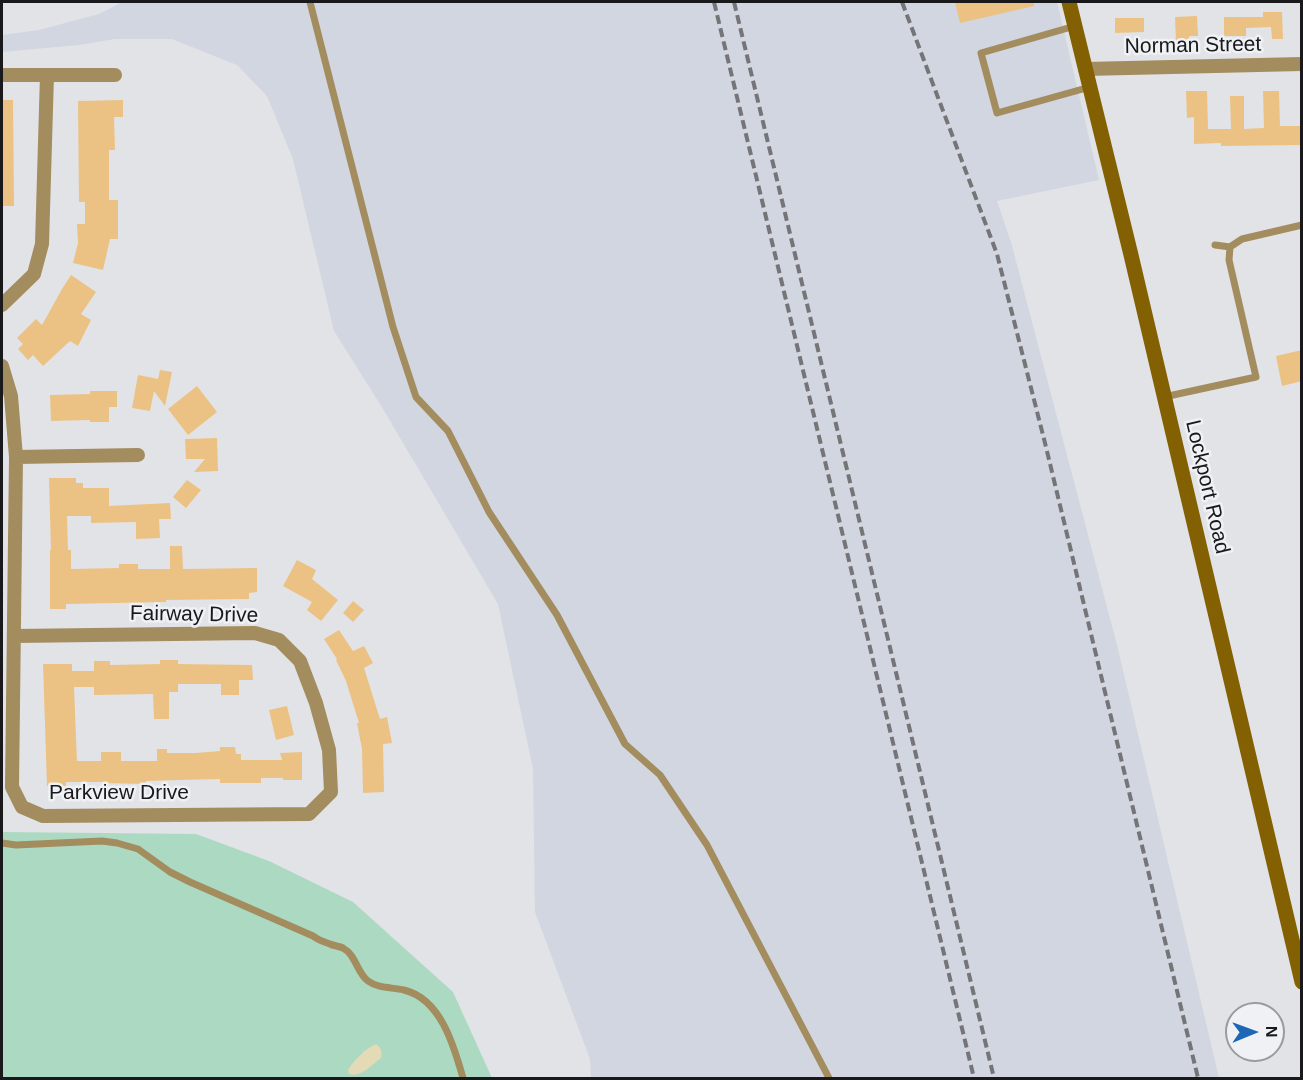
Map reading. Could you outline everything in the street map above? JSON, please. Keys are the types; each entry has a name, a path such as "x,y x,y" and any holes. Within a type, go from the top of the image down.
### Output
{"street":[{"name":"Lockport Road","path":"1069,2 1302,982"},
{"name":"Norman Street","path":"1085,69 1302,64"},
{"path":"2,75 115,75"},
{"path":"2,305 34,274 42,244 46,75"},
{"name":"Parkview Drive","path":"2,366 11,396 15,457 12,787 22,807 43,816 309,814 331,792"},
{"path":"15,457 138,454"},
{"name":"Fairway Drive","path":"14,636 255,633 279,640 300,661 316,703 329,750 331,792"}],"lane":[{"path":"310,2 393,327 416,397 448,431 489,512 557,615 625,744 660,775 707,845 830,1078"},
{"path":"1075,26 981,53 997,112 1090,87"},
{"path":"1215,245 1230,247 1242,239 1302,225"},
{"path":"1164,397 1256,376 1229,260 1230,247"},
{"path":"2,843 16,845 102,841 138,849 170,872 190,882 323,942 344,949 355,961 358,970 367,981 384,988 403,989 418,994 430,1005 446,1028 463,1078"}],"shaded area":[{"path":"122,2 1057,2 1099,180 997,201 1011,242 1118,649 1219,1078 591,1078 590,1059 535,912 533,769 498,604 383,409 334,331 293,159 267,96 237,65 172,39 115,39 79,45 2,52 2,35 39,30 99,14"}],"green space":[{"path":"2,832 196,834 269,861 353,902 453,992 492,1078 2,1078"}],"sand":[{"path":"376,1044 381,1051 381,1058 362,1073 349,1074 348,1070 356,1059"}],"building":[{"path":"955,2 1034,2 1034,6 960,23"},
{"path":"1263,12 1282,12 1283,39 1272,39 1271,27 1246,28 1246,36 1224,36 1224,17 1263,17"},
{"path":"1197,16 1198,36 1189,36 1189,41 1176,42 1175,17"},
{"path":"1115,18 1144,18 1144,32 1115,33"},
{"path":"1186,91 1207,91 1208,129 1231,129 1230,96 1244,96 1244,129 1264,128 1263,91 1279,91 1280,126 1302,126 1302,145 1194,144 1194,117 1187,118"},
{"path":"2,100 13,100 14,206 2,206"},
{"path":"123,100 123,117 114,117 115,150 109,150 109,200 118,200 118,239 110,239 103,270 73,263 78,243 77,224 85,224 85,202 79,202 78,101"},
{"path":"71,275 96,292 81,314 91,320 78,346 70,341 43,366 33,355 28,360 18,349 23,344 17,338 36,319 42,325"},
{"path":"1302,350 1302,381 1282,386 1276,356"},
{"path":"160,370 172,372 165,406 154,391 150,411 132,408 138,375 158,379"},
{"path":"197,386 217,412 188,435 168,409"},
{"path":"90,391 117,391 117,407 109,407 109,422 51,421 50,395 90,394"},
{"path":"217,438 218,471 194,472 205,459 186,459 185,439"},
{"path":"49,478 76,478 76,483 83,483 83,488 109,488 109,506 170,503 171,519 159,519 160,538 136,539 136,522 91,523 91,516 67,516 71,569 119,568 119,564 138,564 138,569 170,569 170,546 182,546 183,569 257,568 257,592 249,593 249,599 66,604 66,609 50,609"},
{"path":"187,480 201,490 186,508 173,497"},
{"path":"297,560 316,570 312,579 338,600 321,621 307,610 312,602 283,586"},
{"path":"353,601 364,610 353,622 343,613"},
{"path":"339,630 353,651 364,646 373,663 364,668 380,719 387,717 392,743 383,744 384,792 363,793 362,749 357,723 359,723 337,659 324,639"},
{"path":"160,660 178,660 178,664 252,665 253,680 239,680 239,695 221,695 221,684 178,684 178,692 169,692 169,719 154,719 153,694 94,695 94,687 74,687 77,761 101,761 101,752 121,752 121,761 157,761 157,749 167,749 167,753 196,753 220,751 220,747 235,747 236,754 241,754 241,760 282,760 280,753 302,752 302,780 261,778 261,783 220,783 220,779 179,780 146,781 146,784 66,782 66,786 47,786 43,664 72,664 72,671 94,671 94,661 110,661 110,665 160,664"},
{"path":"287,706 294,735 276,740 269,710"}],"railway":[{"path":"714,2 974,1078"},
{"path":"734,2 994,1078"},
{"path":"902,2 997,254 1045,443 1198,1078"}]}
